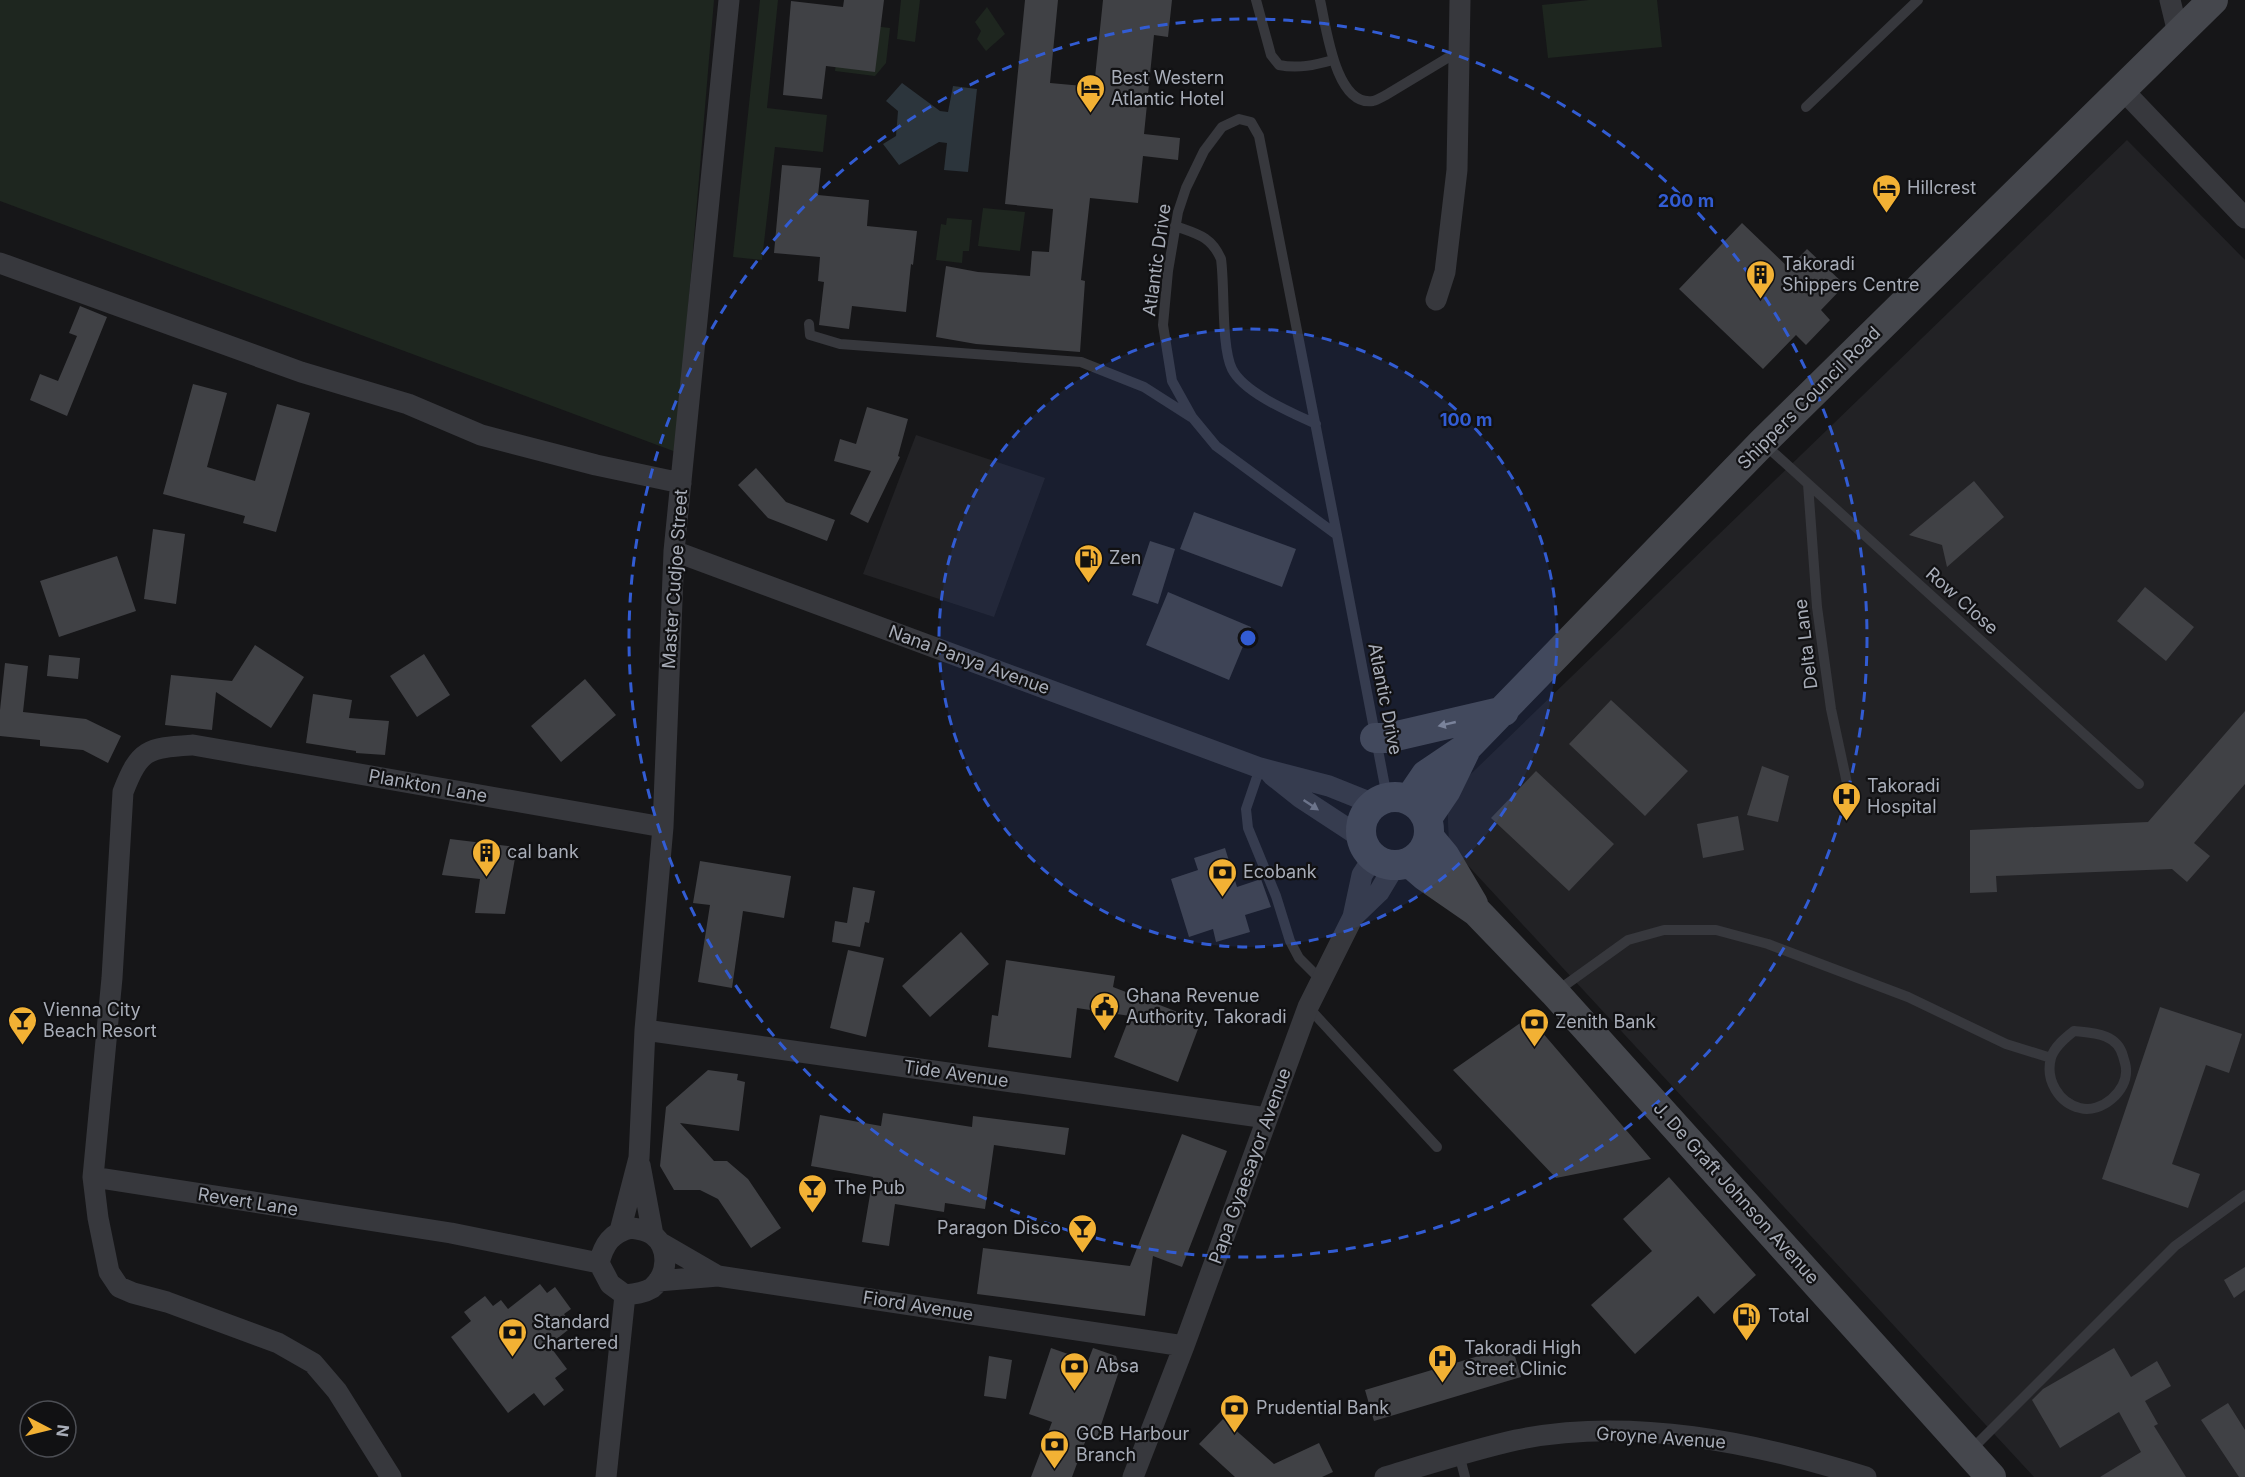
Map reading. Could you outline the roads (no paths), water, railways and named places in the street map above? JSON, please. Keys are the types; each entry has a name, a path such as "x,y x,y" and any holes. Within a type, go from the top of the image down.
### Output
{"street":[{"name":"Master Cudjoe Street","path":"620,1231 639,1158 645,1030 663,827 674,551 729,0"},
{"path":"1436,300 1444,272 1457,170 1460,0"},
{"path":"2170,0 2178,33"},
{"name":"Shippers Council Road","path":"1405,811 1446,790 1466,748 1763,442 2213,0"},
{"path":"2122,89 2245,218"},
{"path":"0,263 301,372 408,404 481,435 596,465 681,483"},
{"name":"Nana Panya Avenue","path":"674,551 1263,769 1329,786 1405,811"},
{"path":"1375,738 1388,738 1504,711"},
{"name":"Plankton Lane","path":"93,1177 112,978 123,792 133,766 149,751 165,747 193,745 663,827"},
{"name":"Nana Panya Avenue","path":"1263,769 1384,856"},
{"path":"1405,811 1423,852 1384,856 1361,829 1363,819 1405,811"},
{"name":"J. De Graft Johnson Avenue","path":"1405,811 1444,855 1477,912"},
{"name":"J. De Graft Johnson Avenue","path":"1384,856 1425,876 1477,912 1554,992 1991,1477"},
{"name":"Papa Gyaesayor Avenue","path":"1133,1477 1184,1346 1308,1007 1353,917 1362,875 1384,856"},
{"name":"Tide Avenue","path":"645,1030 1267,1118"},
{"name":"Master Cudjoe Street","path":"639,1158 657,1239"},
{"path":"93,1177 98,1218 109,1272 119,1287 278,1343 313,1363 337,1391 391,1477"},
{"name":"Revert Lane","path":"93,1177 451,1233 599,1263"},
{"path":"631,1228 643,1229 657,1239 665,1256 665,1269 651,1288 642,1293 625,1295 610,1284 599,1263 609,1238 620,1231 631,1228"},
{"name":"Fiord Avenue","path":"657,1239 718,1276 1184,1346"},
{"path":"658,1281 718,1276"},
{"path":"606,1477 625,1295"},
{"name":"Groyne Avenue","path":"1385,1477 1459,1454 1518,1440 1572,1433 1625,1432 1744,1444 1866,1477"}],"lane":[{"path":"1256,0 1271,55 1279,65 1292,68 1333,60"},
{"path":"1320,0 1333,60 1344,84 1354,95 1364,100 1373,101 1386,95 1459,51"},
{"path":"1806,107 1918,0"},
{"name":"Atlantic Drive","path":"1337,535 1216,446 1192,417 1172,381 1163,325 1178,212 1186,188 1204,151 1222,127 1239,119 1251,122 1259,136 1316,424 1337,535 1375,738 1405,811"},
{"path":"1175,226 1204,237 1216,247 1221,259 1227,348 1232,369 1244,383 1261,395 1316,424"},
{"path":"809,324 810,335 840,344 1080,362 1117,374 1144,387 1192,417"},
{"name":"Row Close","path":"1763,442 2139,783"},
{"name":"Delta Lane","path":"1808,484 1817,607 1831,709 1850,797"},
{"path":"1263,769 1246,809 1248,828 1290,941 1299,958 1322,981"},
{"path":"1554,992 1628,940 1664,930 1716,930 1768,944 1908,997 2006,1044 2051,1058"},
{"path":"1308,1007 1437,1147"},
{"path":"2074,1031 2105,1035 2121,1050 2127,1071 2120,1092 2103,1106 2081,1109 2061,1099 2050,1080 2051,1058 2063,1039 2074,1031"},
{"path":"1969,1453 2175,1246 2245,1195"},
{"path":"1459,1454 1465,1477"}],"place":[{"name":"Best Western Atlantic Hotel","path":"1090,114"},
{"name":"Hillcrest","path":"1886,214"},
{"name":"Takoradi Shippers Centre","path":"1761,300"},
{"name":"Zen","path":"1088,584"},
{"name":"Takoradi Hospital","path":"1846,822"},
{"name":"cal bank","path":"486,878"},
{"name":"Ecobank","path":"1222,898"},
{"name":"Ghana Revenue Authority, Takoradi","path":"1105,1032"},
{"name":"Vienna City Beach Resort","path":"22,1046"},
{"name":"Zenith Bank","path":"1534,1048"},
{"name":"The Pub","path":"813,1214"},
{"name":"Paragon Disco","path":"1082,1254"},
{"name":"Total","path":"1747,1342"},
{"name":"Standard Chartered","path":"512,1358"},
{"name":"Takoradi High Street Clinic","path":"1443,1384"},
{"name":"Absa","path":"1075,1392"},
{"name":"Prudential Bank","path":"1235,1434"},
{"name":"GCB Harbour Branch","path":"1055,1470"}]}
